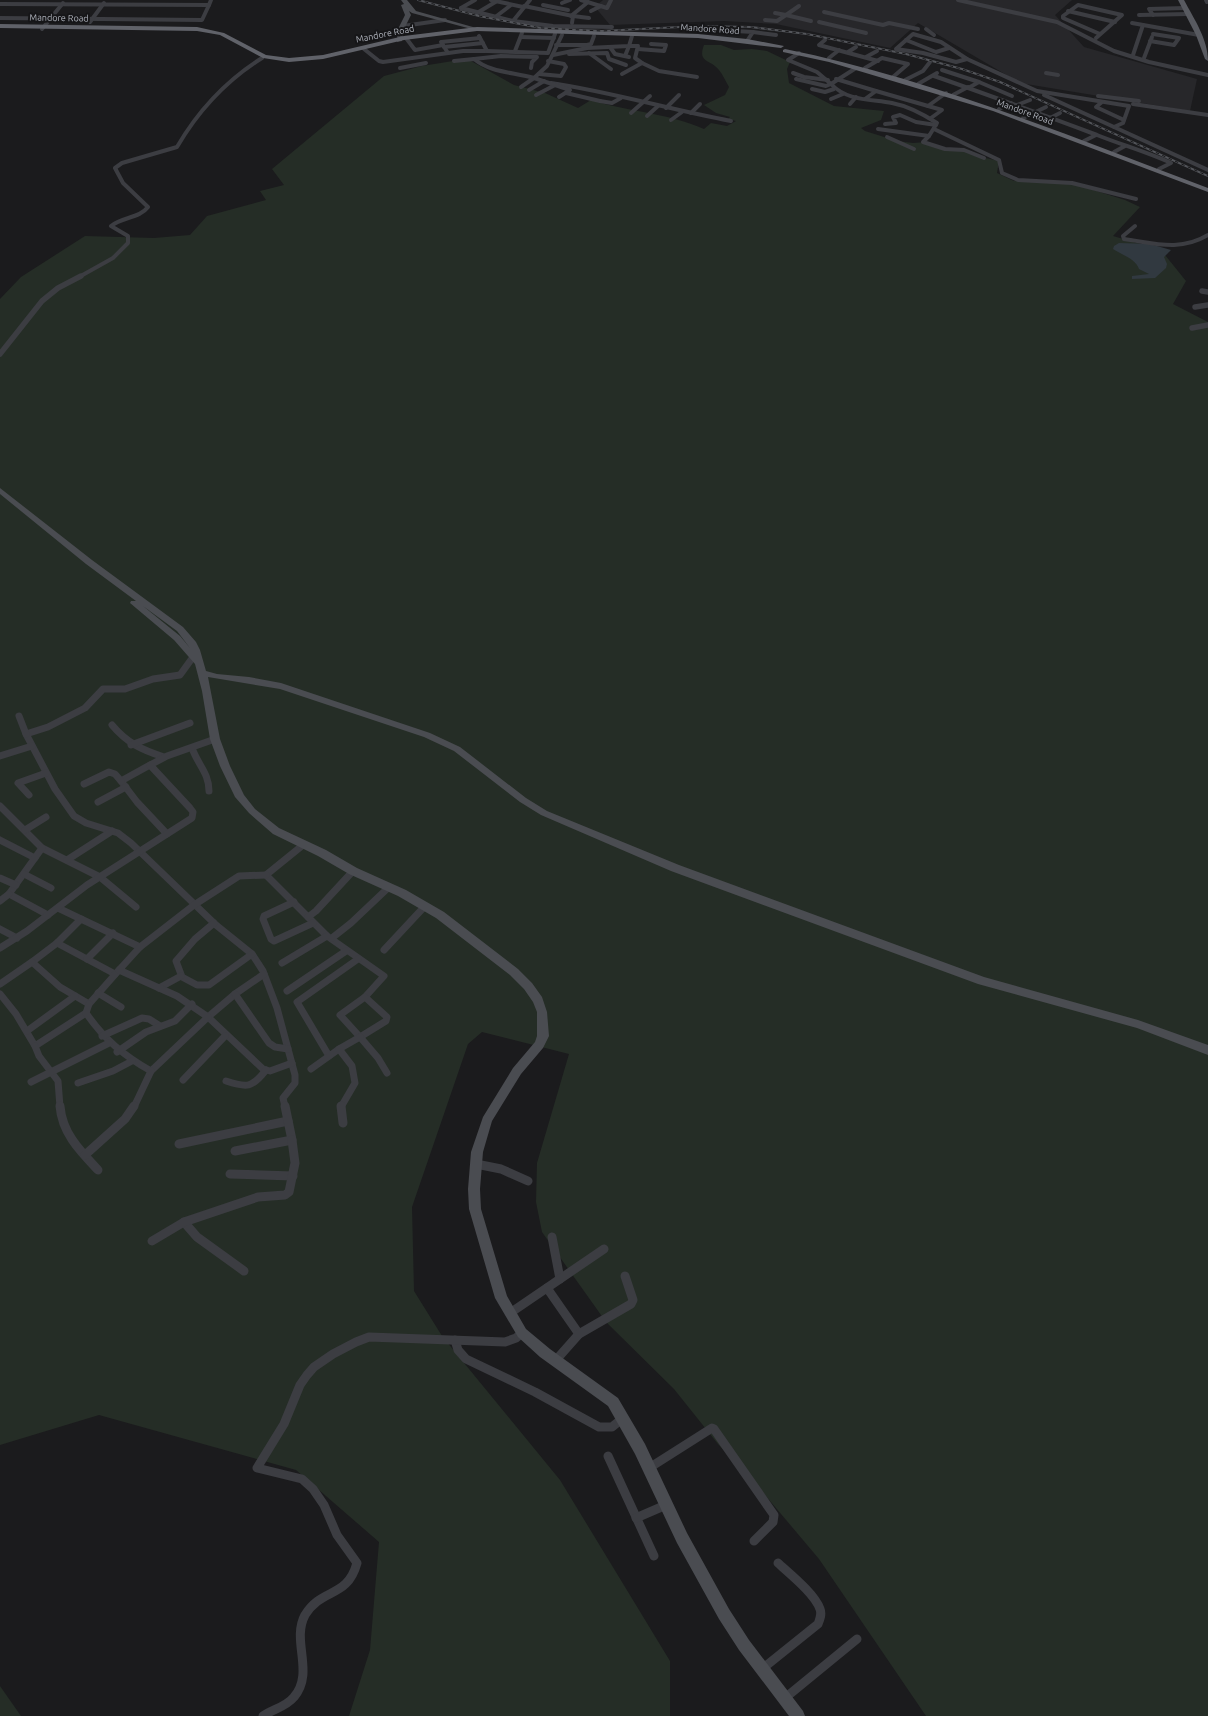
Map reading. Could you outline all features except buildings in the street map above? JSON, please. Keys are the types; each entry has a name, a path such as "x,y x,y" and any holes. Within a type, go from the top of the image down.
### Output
{"highway":[{"name":"Mandore Road","path":"0,27 197,28 222,34 265,57 289,60 323,57 398,40 474,32 556,39 594,36 654,36 730,40 781,49 791,48 865,68 948,94 1208,188"},
{"name":"Mandore Road","path":"86,28 201,31 220,36 262,58 288,62 324,58 398,40"},
{"name":"Mandore Road","path":"406,39 479,34 698,36 747,41 856,68 999,109 1208,188"}],"main road":[{"path":"398,40 408,14 401,0"},
{"path":"404,0 412,11 445,20 479,34"},
{"path":"1181,0 1199,35 1208,58"},
{"path":"0,490 72,549 180,630 192,642 196,660"},
{"path":"0,498 170,632 196,660 203,673 215,739 229,776 244,802 256,815 276,831 322,853 353,871 389,887 446,919 514,972 528,986 538,1000 542,1012 543,1036 539,1045 517,1071 488,1120 477,1152 474,1189 475,1209 501,1298 522,1333 545,1353 613,1402 624,1418 682,1538 724,1614 762,1669 798,1716"},
{"path":"203,673 238,674 280,681 430,730 462,746 528,796 549,808 679,863 984,975 1021,987 1061,995 1110,1009 1162,1025 1208,1043"},
{"path":"203,673 217,677 249,680 281,686 427,734 457,749 533,806 559,819 675,868 982,981 1021,993 1117,1017 1182,1038 1208,1050"}],"street":[{"path":"43,28 66,0"},
{"path":"86,28 107,0"},
{"path":"146,5 149,0"},
{"path":"172,5 174,0"},
{"path":"180,5 182,0"},
{"path":"197,28 211,0"},
{"path":"475,0 461,8 494,18 513,21 553,26 612,27"},
{"path":"491,0 510,5 526,4 568,10"},
{"path":"562,3 570,0"},
{"path":"581,0 608,7 611,0"},
{"path":"572,16 589,3 596,0"},
{"path":"958,0 1057,22 1114,51 1158,64 1208,75"},
{"path":"971,0 1056,19 1087,28 1100,34"},
{"path":"477,13 498,1"},
{"path":"0,4 209,5"},
{"path":"526,4 572,16 589,18 582,27"},
{"path":"513,21 526,4"},
{"path":"494,18 510,5"},
{"path":"1096,38 1122,15 1076,5 1062,18 1096,38 1116,49 1158,64"},
{"path":"592,11 601,6"},
{"path":"765,20 776,21 799,6"},
{"path":"1073,24 1092,8"},
{"path":"1153,15 1149,9 1185,8"},
{"path":"540,15 550,10"},
{"path":"1068,11 1115,22"},
{"path":"1087,28 1107,11"},
{"path":"775,12 811,21"},
{"path":"824,12 883,25 889,23 918,29"},
{"path":"1139,15 1188,14"},
{"path":"850,18 854,15"},
{"path":"572,16 572,23"},
{"path":"0,18 202,20"},
{"path":"867,22 871,18"},
{"path":"403,26 445,20"},
{"path":"847,28 858,20"},
{"path":"819,22 866,33"},
{"path":"1132,23 1199,35"},
{"path":"1133,54 1142,25"},
{"path":"1144,58 1156,27"},
{"path":"701,28 776,35"},
{"path":"926,29 949,48 967,59 1208,170"},
{"path":"747,41 753,32"},
{"path":"1150,41 1174,45 1183,32"},
{"path":"448,53 441,42 479,34 487,51"},
{"path":"941,42 914,34 896,49 923,53 957,62 967,59"},
{"path":"1153,34 1179,38"},
{"path":"925,37 934,35"},
{"path":"556,39 589,45 594,36"},
{"path":"625,56 632,36"},
{"path":"651,44 654,36"},
{"path":"515,51 521,37"},
{"path":"406,39 419,57"},
{"path":"364,49 380,62 448,53 515,51 548,53 556,39"},
{"path":"521,87 546,68 556,39"},
{"path":"825,40 819,45 878,61"},
{"path":"906,40 938,52 949,48"},
{"path":"414,50 483,43"},
{"path":"834,49 841,43"},
{"path":"454,61 501,56 550,58 585,48 629,46 638,48 664,51 666,46 651,44 638,48 634,53 635,58"},
{"path":"610,47 615,54"},
{"path":"923,53 927,47"},
{"path":"585,48 590,54 611,68"},
{"path":"848,52 855,48 871,55"},
{"path":"829,58 839,50"},
{"path":"866,57 877,51"},
{"path":"567,52 570,55 605,53 608,54 609,59 626,65"},
{"path":"799,53 788,60 807,67 830,82 834,89 843,94 893,103 931,118 937,123 929,136 923,142"},
{"path":"942,58 956,53"},
{"path":"608,56 615,54 635,58 642,63 661,71 697,77"},
{"path":"0,354 51,293 114,257 128,245 128,236 111,226 120,220 142,213 148,207 115,172 115,168 122,163 177,147 180,140 193,123 221,93 239,75 262,58"},
{"path":"531,68 532,62 537,58"},
{"path":"536,95 554,84 566,67 564,64 550,58"},
{"path":"865,68 884,58 908,64 893,77"},
{"path":"474,59 480,64 500,71 534,78 570,90 559,97"},
{"path":"390,60 401,69 426,63"},
{"path":"904,80 921,73 927,68 930,62"},
{"path":"622,74 642,63"},
{"path":"975,69 984,66"},
{"path":"796,79 824,86 856,68"},
{"path":"918,84 934,76 943,68 1012,96"},
{"path":"793,73 804,77 830,82"},
{"path":"1046,73 1058,75"},
{"path":"539,74 561,76"},
{"path":"934,76 969,87 1125,146 1145,151 1171,163 1159,169"},
{"path":"836,79 928,106 942,112 931,118"},
{"path":"530,90 544,81"},
{"path":"928,106 948,94 979,82"},
{"path":"554,84 593,90 682,112 731,121"},
{"path":"1029,85 1139,101"},
{"path":"812,89 826,92 834,89"},
{"path":"865,99 876,91"},
{"path":"1037,92 1129,106 1134,103 1208,115"},
{"path":"566,93 612,103 621,98"},
{"path":"1004,100 1018,93"},
{"path":"831,99 843,94"},
{"path":"666,108 678,95"},
{"path":"631,113 650,96"},
{"path":"850,104 856,97"},
{"path":"1075,97 1124,120"},
{"path":"1017,105 1030,100"},
{"path":"1082,112 1096,107 1102,102"},
{"path":"999,109 1011,103"},
{"path":"691,113 700,104"},
{"path":"647,116 658,106"},
{"path":"1114,127 1122,123 1129,106"},
{"path":"1023,118 1046,107"},
{"path":"1102,110 1126,114"},
{"path":"672,120 682,112"},
{"path":"1050,118 1060,113"},
{"path":"690,120 696,114"},
{"path":"885,124 896,123 893,117 900,115 916,122 935,127 999,160 1002,173 1013,179 1072,183 1136,199"},
{"path":"702,120 706,116"},
{"path":"878,129 929,136"},
{"path":"1084,141 1096,135"},
{"path":"887,137 898,140 914,150 916,142 923,142 945,148 964,150 984,158"},
{"path":"1114,152 1125,146"},
{"path":"1135,226 1126,232 1123,238 1135,242 1151,241 1178,246 1198,241 1208,235"},
{"path":"1135,235 1135,242"},
{"path":"1202,291 1208,292"},
{"path":"1195,307 1208,305"},
{"path":"1192,328 1208,325"},
{"path":"26,734 48,728 85,708 103,689 125,689 153,679 180,675 196,660"},
{"path":"19,716 26,734 46,773 74,816 86,823 112,831 140,851 214,923 252,954 264,974 277,1008 295,1074 295,1083 283,1098 292,1140 295,1163 289,1192 285,1194 258,1197 184,1222 152,1241"},
{"path":"131,745 190,723"},
{"path":"112,725 131,745 143,751 164,757"},
{"path":"98,802 150,764 164,757 215,739"},
{"path":"0,756 32,746"},
{"path":"192,748 196,760 209,778 209,791"},
{"path":"0,948 17,938 100,877 192,818 192,812 150,764"},
{"path":"84,784 109,772 115,774 137,802 167,834"},
{"path":"30,795 18,783 46,773"},
{"path":"0,806 42,848 100,877 136,907"},
{"path":"25,830 46,817"},
{"path":"67,860 112,831"},
{"path":"0,840 35,858"},
{"path":"35,1046 86,1013 89,1004 98,993 140,948 194,904 239,876 266,875 303,845"},
{"path":"0,901 8,894 24,874 42,848"},
{"path":"308,917 316,911 353,871"},
{"path":"24,874 50,888"},
{"path":"266,875 314,923 346,951 384,976 366,997 340,1015 380,1061 387,1073"},
{"path":"0,878 16,884"},
{"path":"282,963 351,924 389,887"},
{"path":"8,894 48,915"},
{"path":"294,902 264,916 263,919 271,939 274,942 314,923"},
{"path":"384,950 425,906"},
{"path":"58,908 113,933 140,948"},
{"path":"0,984 57,944 81,919"},
{"path":"214,923 195,939 176,961 181,976 197,985 206,986 252,954"},
{"path":"0,929 17,938"},
{"path":"87,959 113,933"},
{"path":"57,944 87,959 159,988 192,1004 208,1017 225,1036 266,1070 270,1071 292,1064"},
{"path":"287,991 346,951"},
{"path":"329,1056 297,1002 299,999 358,959"},
{"path":"32,962 60,987 89,1004"},
{"path":"85,1155 125,1119 134,1106 151,1071 208,1017 235,994 264,974"},
{"path":"159,988 181,976"},
{"path":"98,993 121,1007"},
{"path":"0,994 27,1031 40,1058 53,1070 58,1082 62,1121 73,1140 98,1170"},
{"path":"235,994 269,1043 275,1047 288,1049"},
{"path":"27,1031 75,996"},
{"path":"311,1069 338,1049 374,1030 386,1019 387,1017 366,997"},
{"path":"117,1052 146,1032 175,1021 192,1004"},
{"path":"86,1013 102,1036 117,1052 151,1071"},
{"path":"102,1036 142,1018 149,1019 160,1026"},
{"path":"183,1080 225,1036"},
{"path":"31,1082 109,1043"},
{"path":"338,1049 352,1066 355,1083 342,1101 340,1114 343,1123"},
{"path":"78,1083 105,1072 118,1070 132,1061"},
{"path":"226,1081 243,1087 252,1087 266,1070"},
{"path":"179,1144 288,1121"},
{"path":"236,1151 292,1140"},
{"path":"476,1164 501,1169 528,1181"},
{"path":"230,1174 293,1176"},
{"path":"184,1222 197,1237 244,1271"},
{"path":"552,1237 560,1279"},
{"path":"510,1313 604,1249"},
{"path":"556,1360 579,1334 631,1304 633,1300 625,1276"},
{"path":"547,1288 579,1334"},
{"path":"263,1716 285,1705 295,1696 301,1681 303,1657 299,1632 306,1613 321,1596 340,1590 350,1582 355,1574 357,1562 338,1535 324,1505 313,1489 302,1479 257,1468 284,1424 300,1385 314,1367 333,1354 369,1337 505,1342 516,1338 522,1333"},
{"path":"455,1340 458,1350 466,1359 535,1392 599,1428 610,1429 616,1426 624,1418"},
{"path":"649,1468 712,1428 714,1429 774,1515 774,1522 754,1541"},
{"path":"608,1456 654,1556"},
{"path":"636,1518 666,1505"},
{"path":"762,1669 818,1624 821,1617 820,1608 799,1583 778,1563"},
{"path":"785,1698 857,1639"}],"shaded area":[{"path":"603,0 1072,0 1055,15 1084,47 1197,79 1190,111 1020,83 918,23 890,48 776,24 724,21 610,25 595,7"},
{"path":"704,45 721,45 734,50 752,49 767,51 790,62 787,69 789,83 834,106 884,111 881,120 861,128 865,131 897,141 913,143 926,142 950,149 967,150 977,156 999,161 997,173 1014,181 1068,182 1125,200 1140,207 1113,236 1161,250 1186,281 1173,304 1208,322 1208,1716 926,1716 819,1559 765,1495 718,1444 674,1389 606,1322 542,1232 536,1202 537,1163 569,1054 482,1032 468,1044 412,1207 414,1291 442,1336 560,1480 670,1661 670,1716 349,1716 370,1650 379,1542 296,1470 99,1415 0,1445 0,299 21,277 85,236 154,238 190,235 207,216 266,200 260,191 284,185 272,169 384,76 422,66 453,61 471,61 514,85 545,93 578,108 591,100 677,119 704,129 711,123 727,126 736,121 728,119 730,117 716,113 704,105 725,95 729,87 719,70 702,55"},
{"path":"1119,243 1150,244 1171,250 1164,257 1167,264 1166,268 1155,278 1132,279 1132,276 1149,274 1139,269 1135,262 1113,249 1114,246"},
{"path":"0,1686 21,1716 0,1716"}],"railway":[{"path":"418,0 479,16 541,28 602,31 699,26 751,27 807,34 906,54 962,69 1000,82 1208,176"}]}
